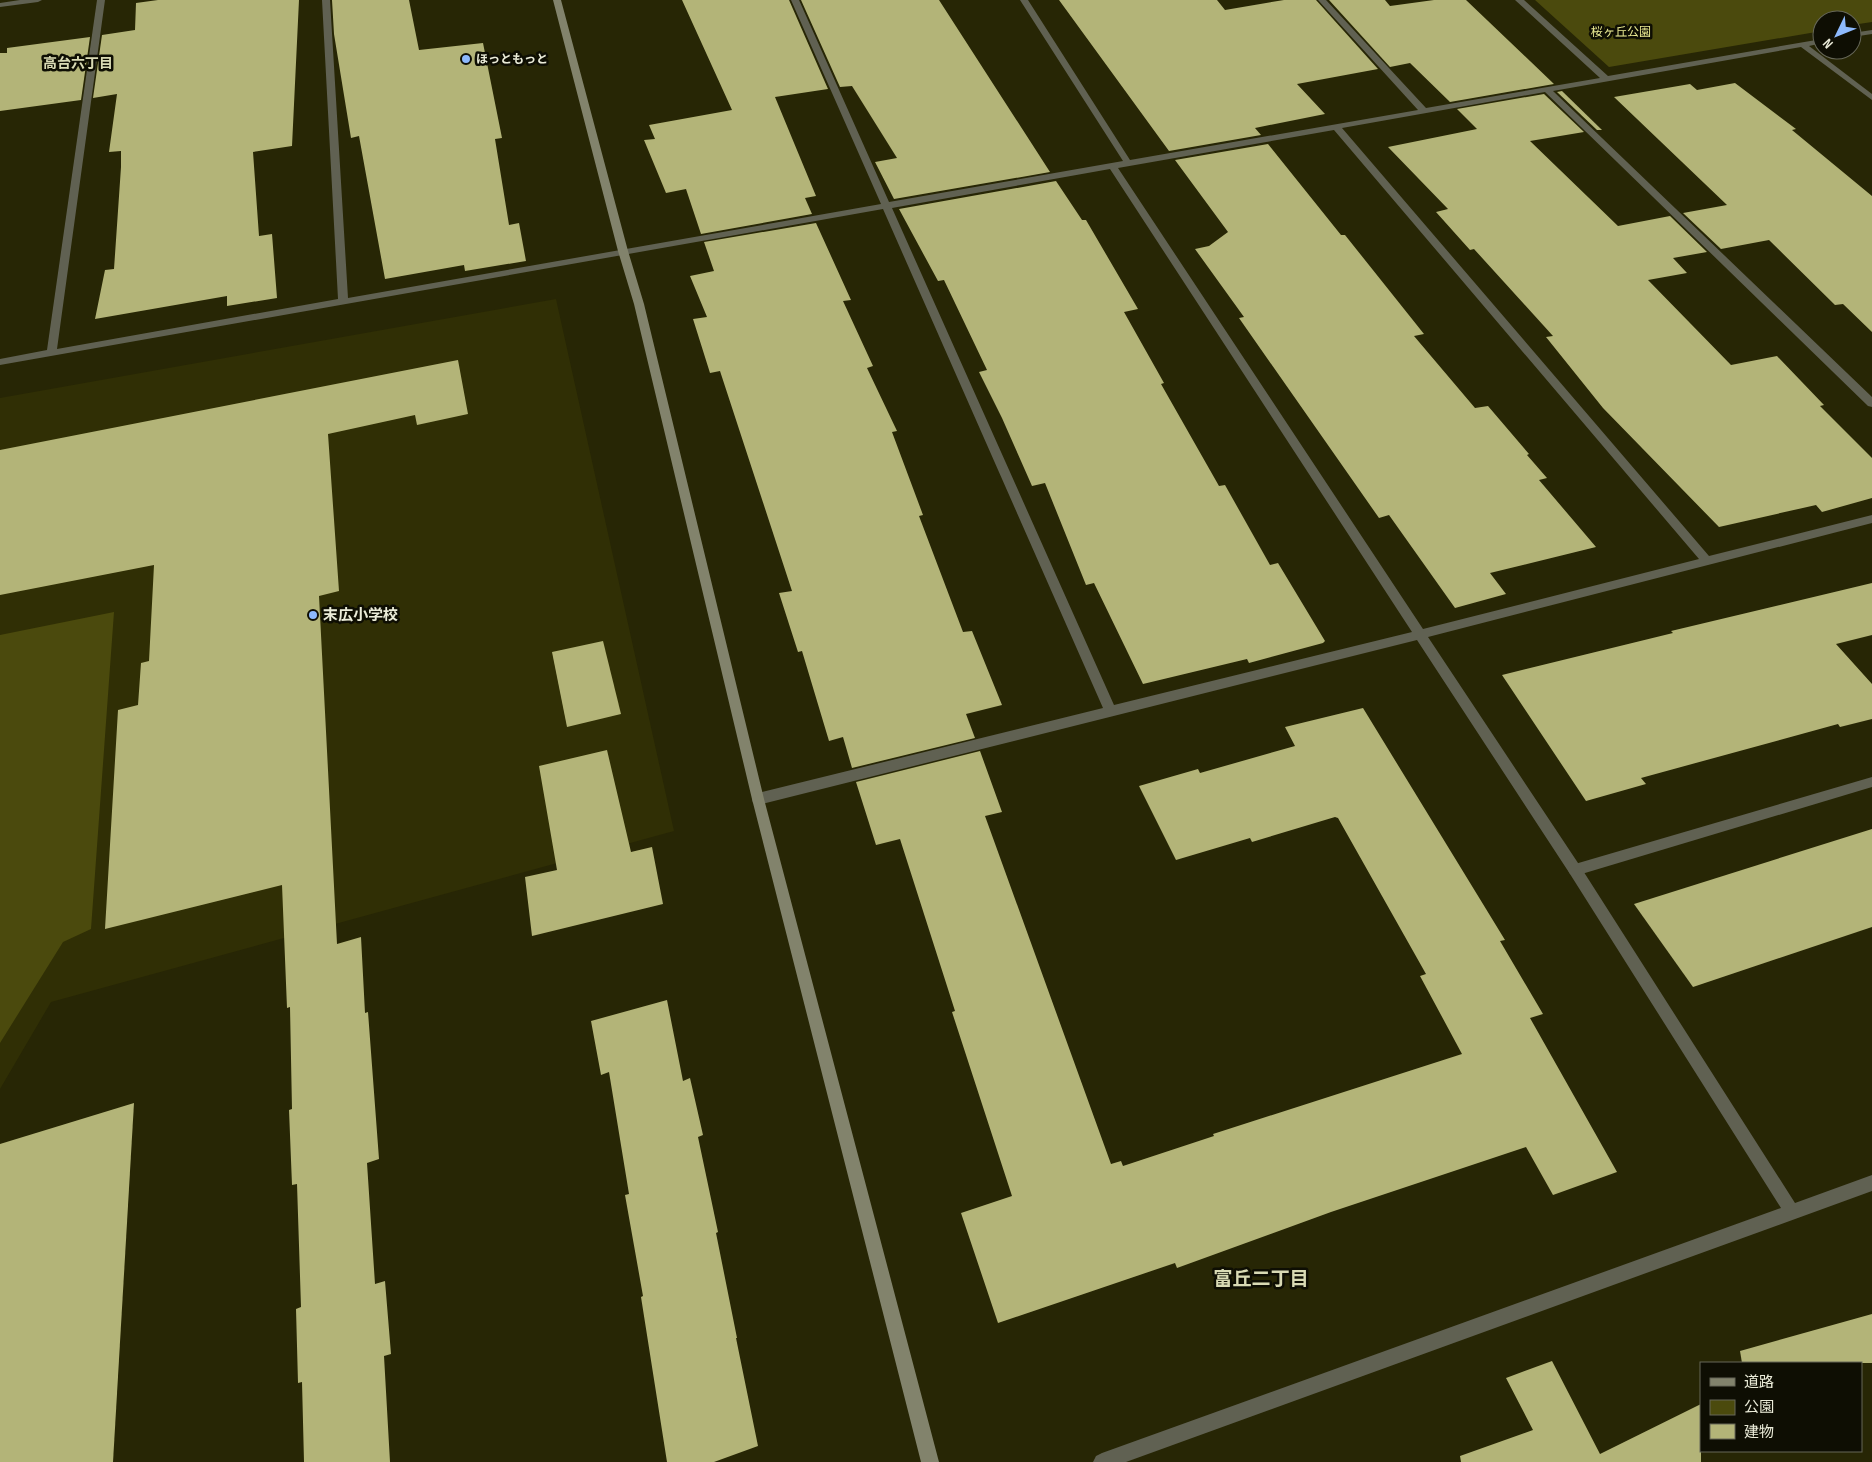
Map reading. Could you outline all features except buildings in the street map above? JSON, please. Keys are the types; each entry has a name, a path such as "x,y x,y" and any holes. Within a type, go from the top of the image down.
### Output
{"street":[{"path":"0,5 38,0"},
{"path":"52,352 100,0"},
{"path":"326,0 343,301"},
{"path":"557,0 623,252 639,304 758,799 930,1462"},
{"path":"795,0 1110,711"},
{"path":"1024,0 1128,163"},
{"path":"1322,0 1424,111"},
{"path":"1519,0 1606,79"},
{"path":"0,362 1812,42"},
{"path":"1802,44 1872,98"},
{"path":"1546,89 1872,403"},
{"path":"1335,126 1706,561"},
{"path":"1112,166 1575,870 1792,1212"},
{"path":"758,799 1421,634 1872,519"},
{"path":"1575,870 1872,782"},
{"path":"1102,1462 1872,1183"}],"shaded area":[{"name":"末広小学校","path":"556,299 674,831 51,1002 0,1089 0,398"}],"green space":[{"name":"桜ヶ丘公園","path":"1535,0 1872,0 1872,22 1862,24 1862,10 1812,10 1812,33 1609,67"},
{"path":"114,612 91,929 63,942 0,1043 0,635"}],"place":[{"name":"ほっともっと","path":"466,59"},
{"name":"末広小学校","path":"313,615"}],"district":[{"name":"高台六丁目","path":"78,63"},
{"name":"富丘二丁目","path":"1261,1279"}]}
